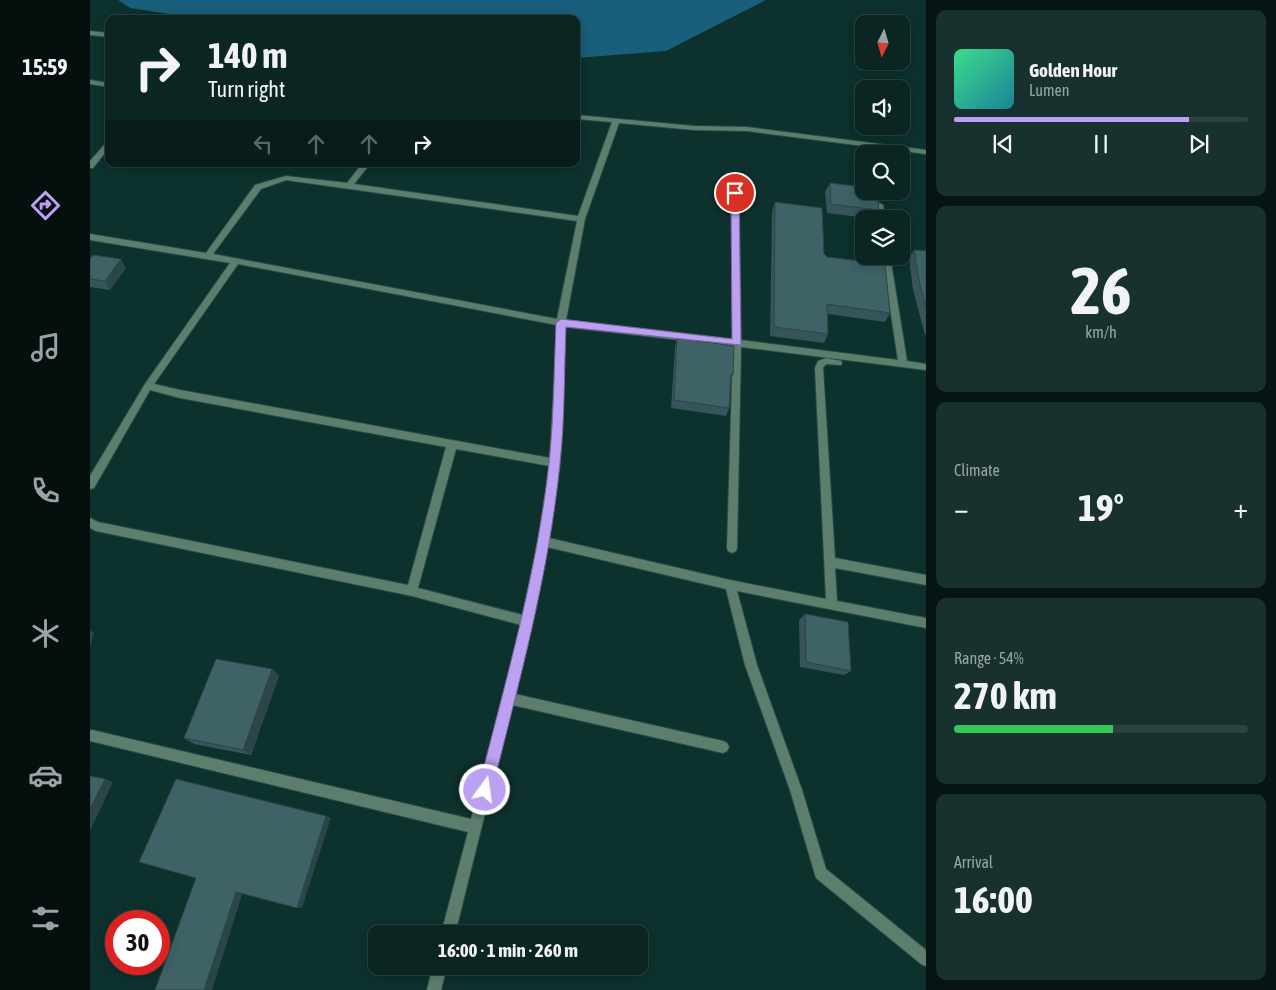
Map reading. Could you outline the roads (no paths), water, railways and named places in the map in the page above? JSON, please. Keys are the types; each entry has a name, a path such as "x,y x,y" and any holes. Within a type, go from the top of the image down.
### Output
{"street":[{"path":"90,33 105,35"},
{"path":"90,82 105,84"},
{"path":"580,118 694,128 747,129 926,152 926,146"},
{"path":"450,925 527,621 543,541 555,463 561,323 581,219 616,122"},
{"path":"90,166 105,148"},
{"path":"349,186 364,167"},
{"path":"208,256 258,187 286,178 581,219"},
{"path":"732,548 737,343 735,193"},
{"path":"879,205 880,210"},
{"path":"90,237 208,256 561,323 926,367"},
{"path":"90,485 148,386 235,262"},
{"path":"887,265 903,364"},
{"path":"832,603 819,368 821,363 826,361 926,374"},
{"path":"148,386 180,394 555,463"},
{"path":"412,591 452,444"},
{"path":"90,522 96,526 412,591 527,621"},
{"path":"543,541 730,585 832,603 926,623"},
{"path":"830,562 926,580"},
{"path":"730,585 751,665 796,790 821,873 926,959"},
{"path":"508,698 723,747"},
{"path":"92,736 476,827"},
{"path":"434,990 438,975"}],"water":[{"path":"118,0 766,0 666,51 580,58 580,15 176,15 130,8"}]}
